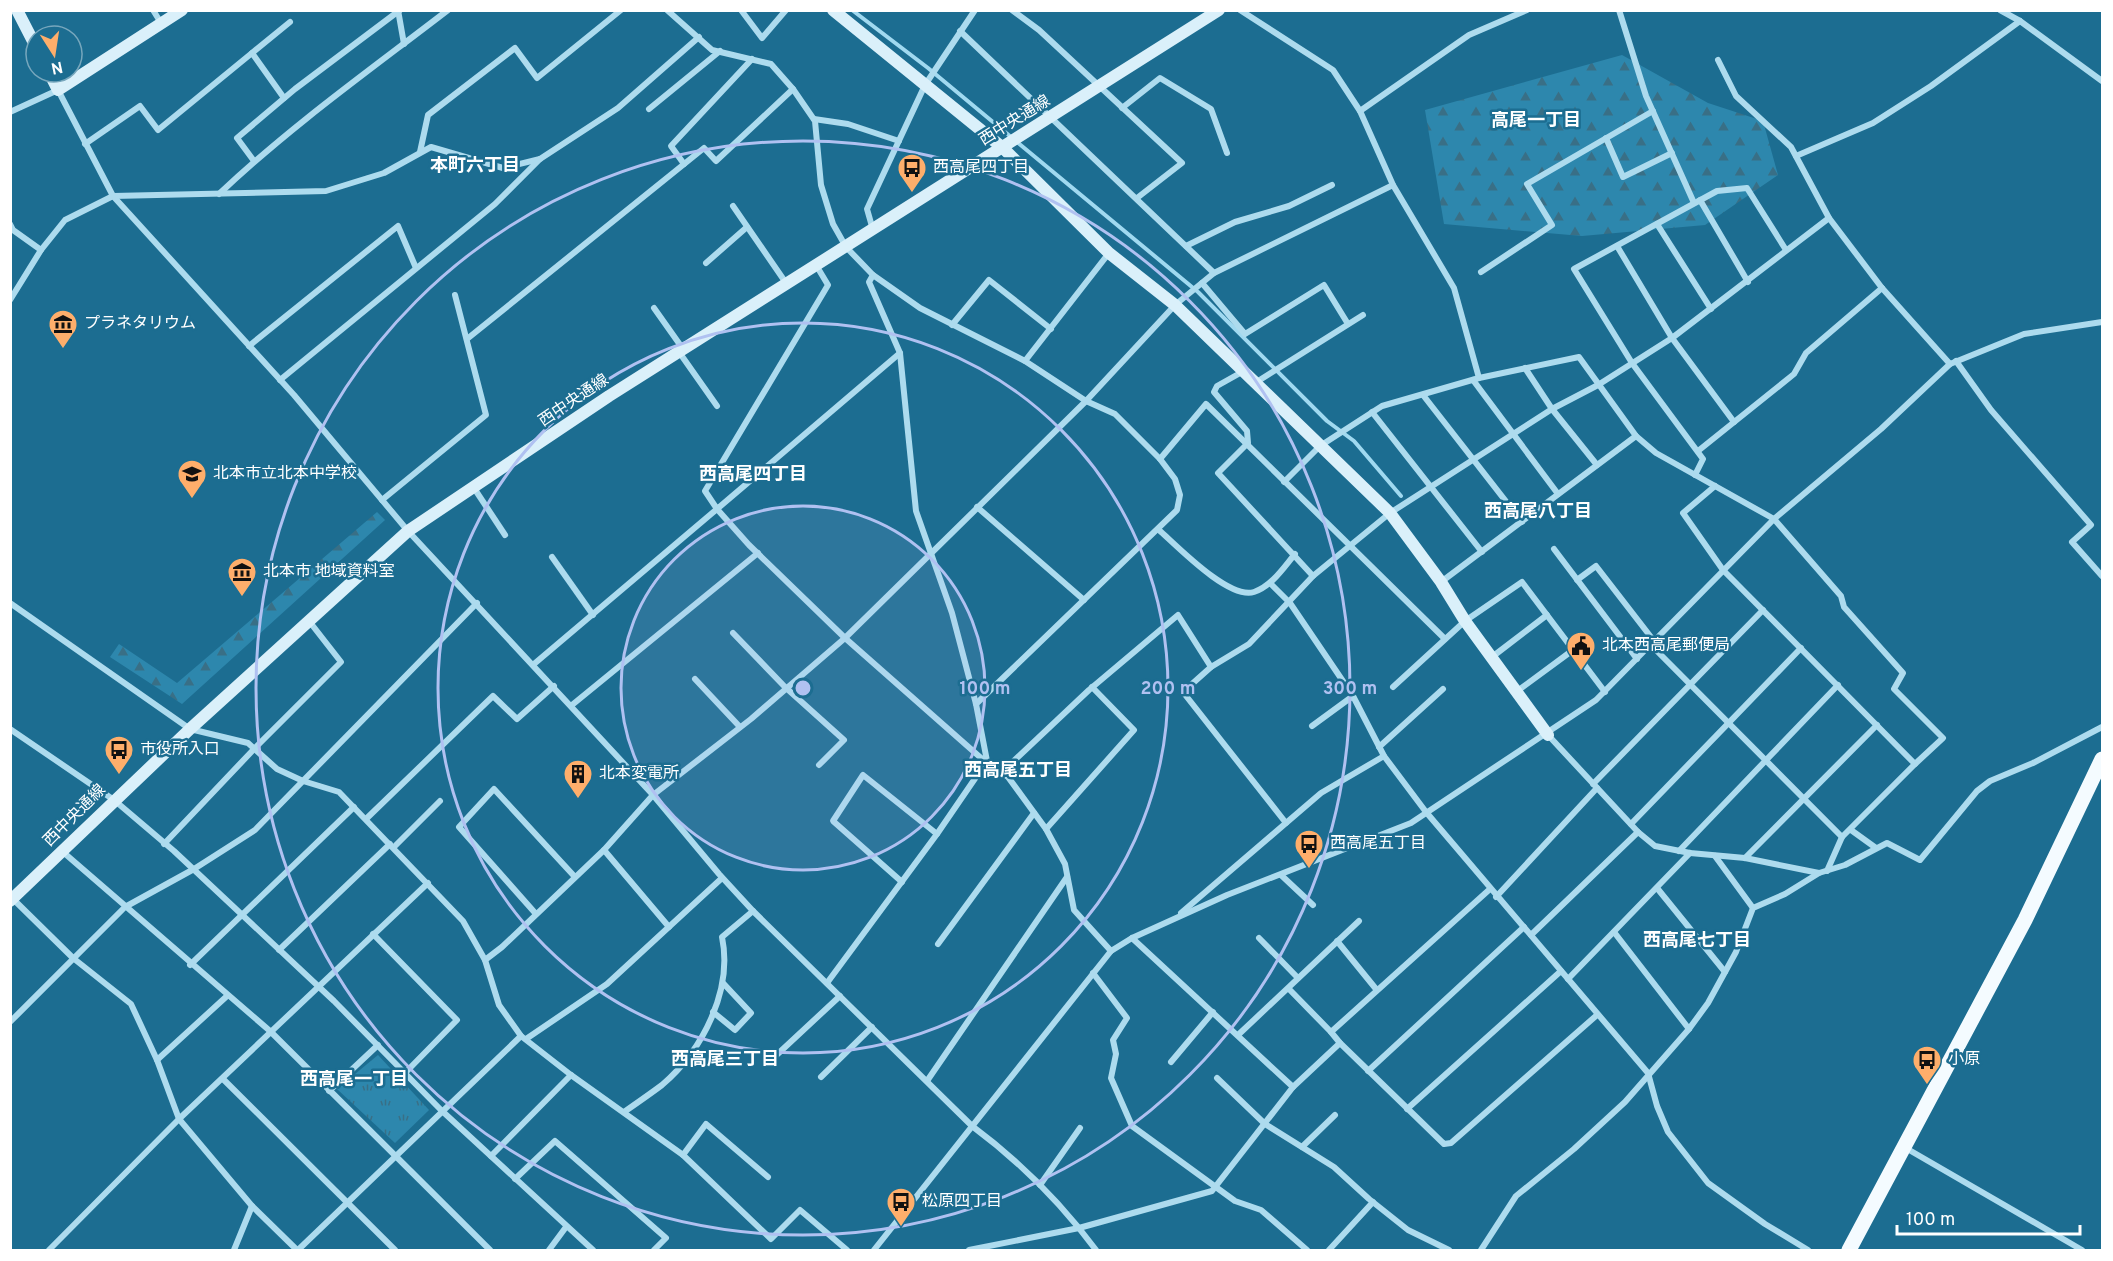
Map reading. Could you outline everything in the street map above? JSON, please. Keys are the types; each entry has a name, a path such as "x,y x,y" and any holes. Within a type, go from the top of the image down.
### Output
{"main road":[{"path":"1849,1251 2025,920 2103,759"}],"street":[{"path":"17,10 24,24"},
{"path":"153,10 161,23"},
{"path":"10,112 58,90 182,10"},
{"path":"219,194 254,161 448,10"},
{"path":"420,152 428,115 514,48 537,78 621,10"},
{"path":"667,10 712,50 771,64 793,89 814,119 821,185 832,224 846,247 873,275 920,308 1025,361 1086,401 1115,414 1160,459 1175,479 1180,495 1177,510 1159,530 976,704"},
{"path":"741,10 762,38 786,10"},
{"path":"833,10 1003,148 1109,252 1175,305 1390,513 1441,582 1465,621 1515,692 1548,735 1638,832 1655,846 1690,853 1745,858 1823,872"},
{"path":"873,230 867,209 925,85 975,10"},
{"path":"1012,10 1039,30 1182,163 1137,198"},
{"name":"西中央通線","path":"11,899 190,729 408,531 786,283 1053,117 1219,10"},
{"path":"1240,10 1332,70 1360,111 1394,185 1454,288 1476,379 1513,434 1558,494"},
{"path":"1360,111 1469,35 1527,10"},
{"path":"1619,10 1653,111 1672,153 1697,201 1748,282"},
{"path":"2000,10 2020,21 2103,81"},
{"path":"254,161 237,138 284,98 398,11 404,44"},
{"path":"1796,156 1873,123 1931,86 2020,21"},
{"path":"85,144 140,106 158,130 290,22"},
{"path":"960,31 1053,117 1214,273"},
{"path":"280,380 495,204 540,159 618,108 699,37"},
{"path":"649,109 720,51"},
{"path":"252,53 284,98"},
{"path":"684,164 671,146 753,59"},
{"path":"1718,60 1736,96 1791,147 1829,218 1882,288 1953,362 1991,410 2091,525 2072,542 2103,576"},
{"path":"1122,108 1160,78 1211,109 1227,153"},
{"path":"55,84 113,196 280,380 408,531 555,686 753,911 972,1126 999,1146 1040,1185 1079,1228 1096,1251"},
{"path":"466,339 704,148 716,161 793,89"},
{"path":"1481,272 1552,225 1527,184 1653,111"},
{"path":"814,119 848,124 899,141"},
{"path":"1606,138 1623,177 1672,153"},
{"path":"10,300 41,250 65,220 113,196 326,191 384,173 430,147 503,168 540,159"},
{"path":"1186,246 1235,222 1289,206 1332,185"},
{"path":"485,960 502,947 604,850 653,795 740,727 845,638 1086,401 1175,305 1214,273 1394,185"},
{"path":"1695,475 1703,459 1632,363 1574,269 1717,191 1747,188 1785,250"},
{"path":"733,206 786,283"},
{"path":"1286,823 1183,692 1211,667 1249,644 1313,576 1390,513 1552,409 1598,385 1672,338 1829,218"},
{"path":"10,224 13,230 41,250"},
{"path":"1657,224 1711,309"},
{"path":"249,346 398,226 416,268"},
{"path":"706,263 747,227"},
{"path":"1617,246 1672,338 1734,422"},
{"path":"1025,361 1109,252"},
{"path":"816,265 828,285 705,491 717,508 758,553 845,638 1008,777 1046,829 1065,864 1074,910 1111,951"},
{"path":"827,983 937,834 987,761 976,704 952,613 916,511 900,353 869,282 873,275"},
{"path":"952,325 989,279 1051,329"},
{"path":"1202,283 1245,334 1324,285 1348,324"},
{"path":"1698,451 1794,374 1806,353 1882,288"},
{"path":"382,500 486,415 455,295"},
{"path":"654,308 717,406"},
{"path":"1254,383 1363,315"},
{"path":"874,1251 1111,951 1132,938 1174,919 1281,874 1411,824 1426,812 1548,735 1605,692 1774,519 1881,429 1953,362 2024,334 2103,322"},
{"path":"534,664 900,353"},
{"path":"1284,482 1320,446 1382,406 1476,379 1579,357 1636,436 1656,453 1774,519 1841,596 1844,607 1903,673 1894,689 1943,738 1842,837 1823,872"},
{"path":"1525,368 1552,409 1597,465"},
{"path":"1242,372 1216,386 1214,392 1247,431 1249,437 1246,445 1218,473 1313,576"},
{"path":"1423,394 1522,522"},
{"path":"1160,459 1206,404 1446,639"},
{"path":"1372,412 1482,552"},
{"path":"1441,582 1636,436"},
{"path":"1715,486 1683,513 1723,570 1915,764"},
{"path":"474,488 505,535"},
{"path":"977,507 1084,600"},
{"path":"1159,530 1220,582 1243,592 1254,592 1270,583 1295,554"},
{"path":"1554,549 1637,659"},
{"path":"572,705 758,553"},
{"path":"552,557 593,615"},
{"path":"1577,580 1596,566 1652,643 1842,837"},
{"path":"1393,687 1465,621 1522,582 1605,692"},
{"path":"1270,583 1290,603 1353,696 1384,756 1426,812 1648,1073 1657,1106 1668,1132 1708,1183 1765,1224 1808,1251"},
{"path":"10,603 190,729 248,743 277,769 303,781 339,792 463,921 485,960 499,1005 524,1037 570,1075 683,1155 771,1239 800,1210 847,1251"},
{"path":"10,1022 125,907 194,869 255,830 477,603"},
{"path":"1496,897 1595,786 1763,610"},
{"path":"1001,773 1092,687 1178,615 1211,667"},
{"path":"1492,657 1547,615"},
{"path":"164,844 341,662 309,621"},
{"path":"733,633 785,687 844,740 819,765"},
{"path":"1631,824 1801,648"},
{"path":"1515,692 1573,650"},
{"path":"695,679 740,727"},
{"path":"1679,851 1838,685"},
{"path":"366,819 493,696 517,719 555,686"},
{"path":"1046,829 1134,730 1092,687"},
{"path":"1379,747 1443,689"},
{"path":"1312,726 1353,696"},
{"path":"1745,858 1877,725"},
{"path":"1481,1251 1516,1196 1617,1110 1689,1029 1708,1003 1736,952 1753,908 1785,894 1823,872 1887,843 1920,860 1977,791 1990,782 2103,727"},
{"path":"10,729 114,800 194,869 318,986 441,1110 593,1251"},
{"path":"1174,919 1321,793 1384,756"},
{"path":"902,882 832,820 863,776 937,834"},
{"path":"536,914 459,827 494,789 575,877"},
{"path":"279,950 440,801"},
{"path":"190,965 354,807"},
{"path":"938,944 1034,813"},
{"path":"1851,830 1876,848"},
{"path":"1531,935 1638,832"},
{"path":"604,850 669,927"},
{"path":"63,852 190,965 270,1031 490,1251"},
{"path":"1568,979 1690,853"},
{"path":"1715,856 1753,908"},
{"path":"1281,874 1313,905"},
{"path":"927,1081 1067,877"},
{"path":"11,899 73,958 131,1004 157,1060 179,1119 252,1206 297,1251 441,1110 524,1037 608,984 722,878"},
{"path":"49,1251 179,1119 428,883"},
{"path":"1657,888 1725,972"},
{"path":"1331,1032 1376,989 1490,889"},
{"path":"624,1112 663,1084 689,1056 705,1032 726,972 722,937 753,911"},
{"path":"1238,1035 1359,921"},
{"path":"1368,1071 1524,927"},
{"path":"1614,932 1689,1029"},
{"path":"373,934 457,1020 405,1073"},
{"path":"1132,938 1293,1087"},
{"path":"1259,938 1298,978"},
{"path":"1337,941 1376,989"},
{"path":"1407,1109 1561,971"},
{"path":"1093,973 1127,1018 1113,1040 1116,1054 1111,1078 1132,1126 1235,1202 1261,1210 1307,1251"},
{"path":"713,1012 735,1030 751,1013 723,983"},
{"path":"1289,989 1440,1142 1451,1143 1597,1015"},
{"path":"157,1060 227,996"},
{"path":"768,1063 840,996"},
{"path":"1172,1062 1213,1012"},
{"path":"821,1077 872,1027"},
{"path":"969,1251 1079,1228 1212,1191 1293,1087 1340,1043"},
{"path":"329,1091 378,1045"},
{"path":"491,1156 570,1075"},
{"path":"223,1078 395,1251"},
{"path":"1217,1078 1265,1124 1334,1167 1408,1230 1449,1251"},
{"path":"1302,1147 1335,1115"},
{"path":"683,1155 706,1124 768,1177"},
{"path":"1040,1185 1080,1128"},
{"path":"515,1179 555,1141 666,1238 654,1251"},
{"path":"1904,1147 2082,1251"},
{"path":"1329,1251 1373,1202"},
{"path":"234,1251 252,1206"},
{"path":"549,1251 566,1227"}],"green space":[{"path":"1622,55 1708,103 1763,121 1778,175 1705,225 1582,236 1444,224 1425,110"},
{"path":"377,512 385,520 182,704 110,657 119,644 177,683"},
{"path":"378,1055 429,1110 395,1143 337,1089"}],"waterway":[{"path":"852,10 928,68 1011,137"},
{"path":"1017,142 1198,292 1327,421 1354,441 1401,496"}],"place":[{"name":"西高尾四丁目","path":"912,194"},
{"name":"プラネタリウム","path":"63,350"},
{"name":"北本市立北本中学校","path":"192,500"},
{"name":"北本市 地域資料室","path":"242,598"},
{"name":"北本西高尾郵便局","path":"1581,672"},
{"name":"市役所入口","path":"119,776"},
{"name":"北本変電所","path":"578,800"},
{"name":"西高尾五丁目","path":"1309,870"},
{"name":"小原","path":"1927,1086"},
{"name":"松原四丁目","path":"901,1228"}],"district":[{"name":"高尾一丁目","path":"1536,121"},
{"name":"本町六丁目","path":"475,166"},
{"name":"西高尾四丁目","path":"753,475"},
{"name":"西高尾八丁目","path":"1538,512"},
{"name":"西高尾五丁目","path":"1018,771"},
{"name":"西高尾七丁目","path":"1697,941"},
{"name":"西高尾三丁目","path":"725,1060"},
{"name":"西高尾一丁目","path":"354,1080"}]}
